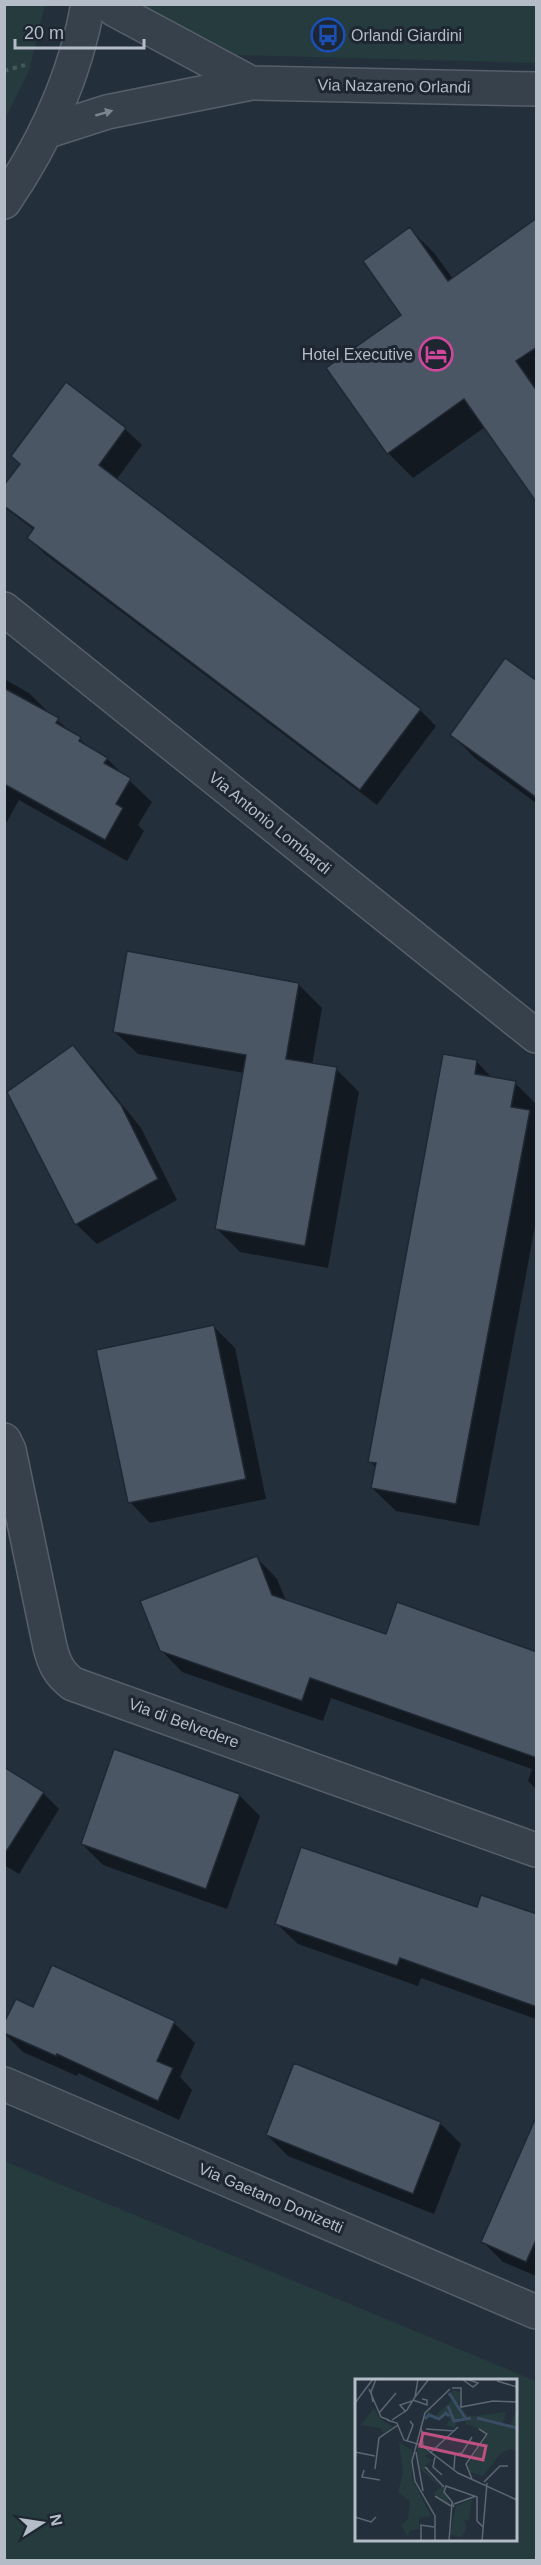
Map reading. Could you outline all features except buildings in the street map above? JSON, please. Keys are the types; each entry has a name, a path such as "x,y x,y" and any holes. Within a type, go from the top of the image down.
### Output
{"street":[{"path":"4,202 48,131 76,55 88,4"},
{"name":"Via Nazareno Orlandi","path":"109,4 115,10 251,83"},
{"name":"Via Nazareno Orlandi","path":"48,131 106,112 251,83 537,89"},
{"name":"Via Antonio Lombardi","path":"4,609 537,1036"},
{"name":"Via di Belvedere","path":"4,1440 9,1450 50,1647 55,1664 62,1676 73,1684 537,1850"},
{"name":"Via Gaetano Donizetti","path":"4,2084 537,2312"}],"path":[{"path":"4,70 25,65"}],"green space":[{"path":"5,4 45,5 29,71 5,119"},
{"path":"144,5 536,5 536,63 237,55"},
{"path":"4,2161 536,2381 536,2560 5,2560"}],"place":[{"name":"Orlandi Giardini","path":"328,35"},
{"name":"Hotel Executive","path":"436,354"}]}
